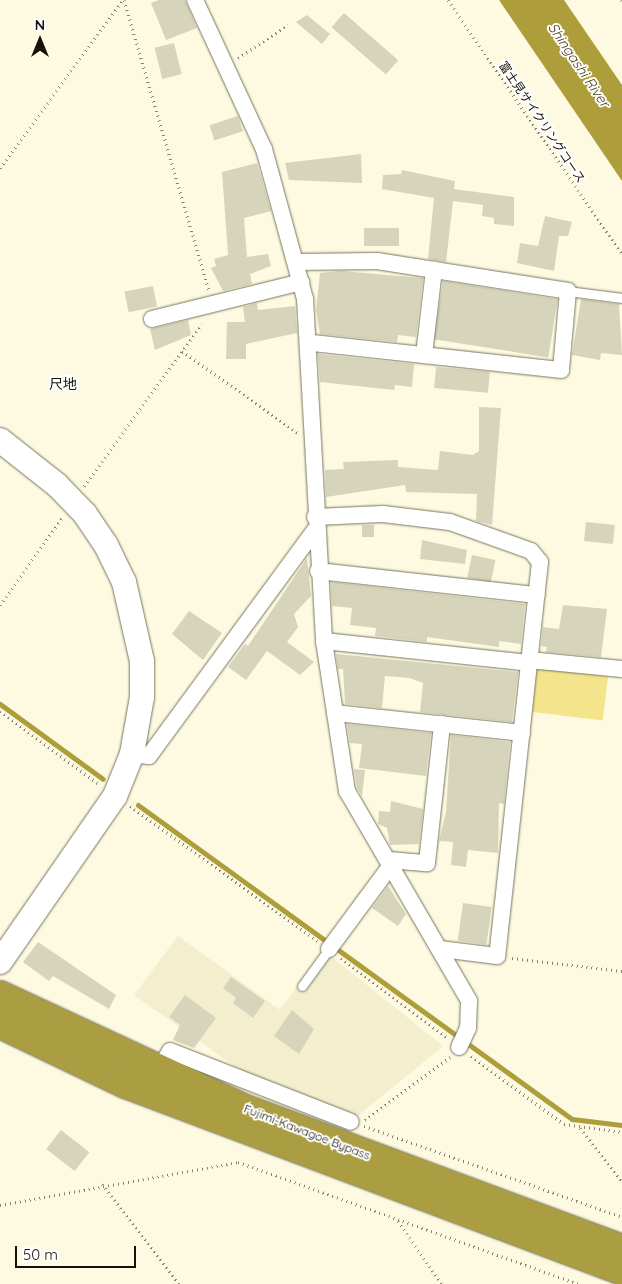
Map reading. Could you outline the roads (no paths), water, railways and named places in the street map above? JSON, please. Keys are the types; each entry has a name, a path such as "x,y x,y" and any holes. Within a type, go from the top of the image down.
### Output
{"highway":[{"name":"Fujimi-Kawagoe Bypass","path":"0,995 158,1072 309,1134 622,1249"},
{"name":"Fujimi-Kawagoe Bypass","path":"0,1024 150,1094 622,1271"}],"street":[{"path":"195,0 264,149 301,282 311,343 315,523 324,641 347,791 441,949 468,1001 462,1042"},
{"path":"296,262 377,261 568,291 561,370 311,343"},
{"path":"424,355 434,270"},
{"path":"152,318 301,282"},
{"path":"0,440 85,514 124,582 142,661 142,697 132,754 115,796 0,962"},
{"path":"132,754 149,756 315,523 383,514 450,522 530,551 540,562 497,956 441,949"},
{"path":"318,571 537,594"},
{"path":"324,641 622,669"},
{"path":"335,713 522,734"},
{"path":"390,862 427,863 442,724"},
{"path":"332,944 390,862"},
{"path":"158,1072 170,1051 352,1122"}],"lane":[{"path":"568,291 622,298"},
{"path":"302,986 332,944"}],"water":[{"name":"Shingashi River","path":"499,0 564,0 622,85 622,181"}],"waterway":[{"path":"0,704 103,779"},
{"path":"138,805 572,1119 622,1125"}],"district":[{"name":"尺地","path":"63,384"}]}
